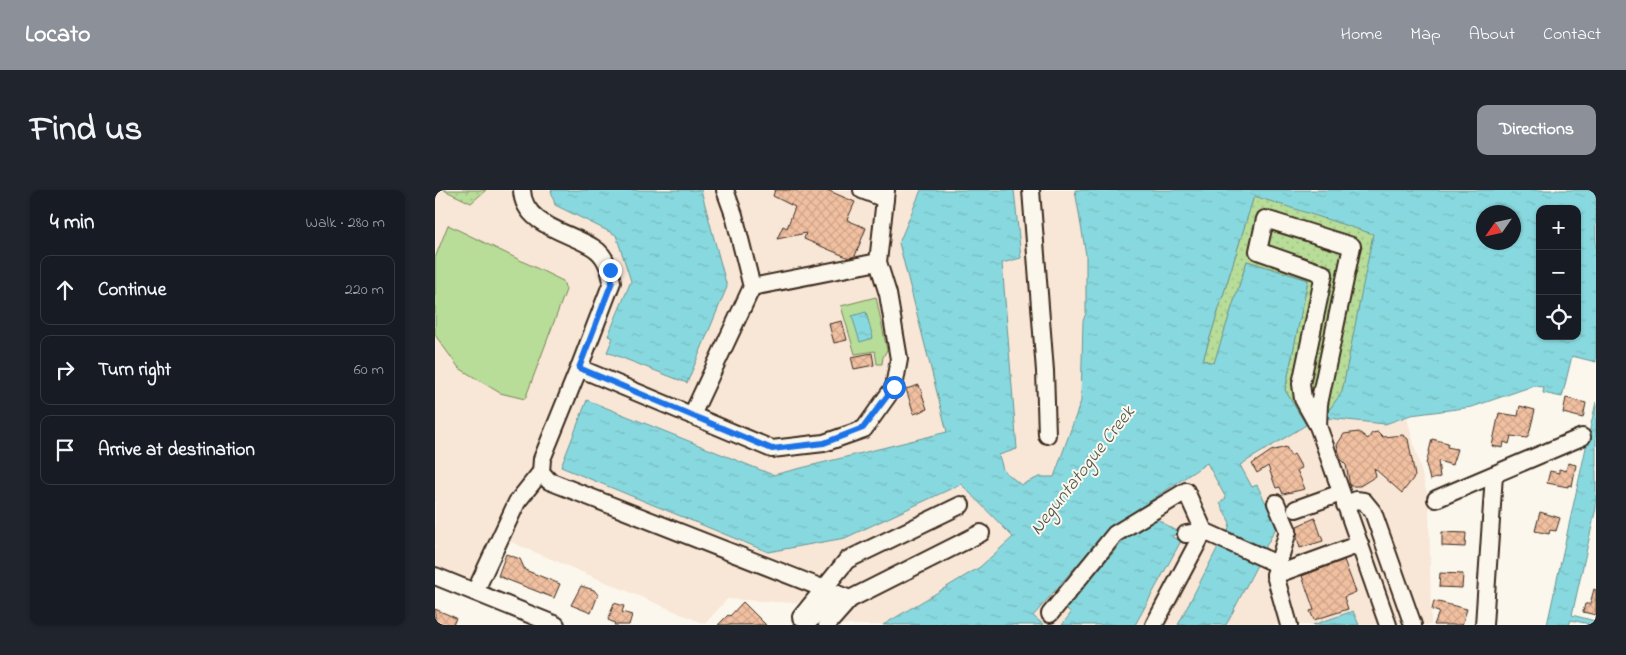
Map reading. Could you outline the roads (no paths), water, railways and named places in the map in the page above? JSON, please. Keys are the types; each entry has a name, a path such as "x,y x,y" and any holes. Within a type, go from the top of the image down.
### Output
{"street":[{"path":"475,592 523,492 541,472 542,458 612,282 610,270 595,248 532,215 522,199 522,190"},
{"path":"692,415 752,287 734,215 725,190"},
{"path":"579,368 772,449 824,443 863,428 894,387 899,358 888,294 878,262 885,194 863,190"},
{"path":"1031,190 1045,371 1047,435"},
{"path":"1318,426 1319,404 1352,246 1265,219 1258,251 1324,274 1344,278"},
{"path":"752,287 878,262"},
{"path":"1324,274 1301,384 1303,399 1318,426 1388,625"},
{"path":"1436,500 1582,437"},
{"path":"541,472 549,481 837,594"},
{"path":"1484,625 1494,475"},
{"path":"1049,614 1115,534 1186,491 1204,531 1276,570 1359,544"},
{"path":"1297,509 1343,498 1364,501 1373,512 1413,625"},
{"path":"1276,503 1288,531 1276,570 1289,625"},
{"path":"827,625 847,560 961,505"},
{"path":"1186,534 1204,531"},
{"path":"1153,625 1204,531"},
{"path":"797,621 837,594 981,533"},
{"path":"435,576 556,625"}],"water":[{"path":"551,190 701,190 727,287 687,383 607,352 613,338 608,336 631,281 616,235 555,205"},
{"name":"Neguntatogue Creek","path":"921,190 1014,190 1021,258 1002,263 1017,449 999,455 1003,470 1021,485 1039,477 1054,477 1081,401 1083,321 1086,313 1086,255 1075,190 1596,190 1596,362 1572,356 1562,397 1543,393 1544,387 1533,386 1472,407 1411,415 1385,424 1328,418 1329,410 1342,392 1373,234 1254,196 1203,360 1214,363 1247,261 1308,280 1285,390 1306,425 1240,465 1252,487 1257,485 1277,526 1265,548 1228,531 1230,523 1220,503 1226,498 1207,463 1108,529 1033,616 1044,625 883,625 980,567 1013,537 961,484 845,538 768,552 561,467 587,400 773,475 947,432 899,243"},
{"path":"866,312 873,338 860,342 852,316"},
{"path":"1596,402 1596,508 1572,615 1595,621 1594,625 1571,620 1569,625 1547,625"},
{"path":"1157,519 1174,530 1187,531 1186,537 1173,535 1172,537 1181,541 1135,625 1062,625 1071,613 1066,608 1123,541"},
{"path":"1219,545 1257,565 1226,625 1178,625"},
{"path":"1353,611 1359,625 1313,625"}]}
